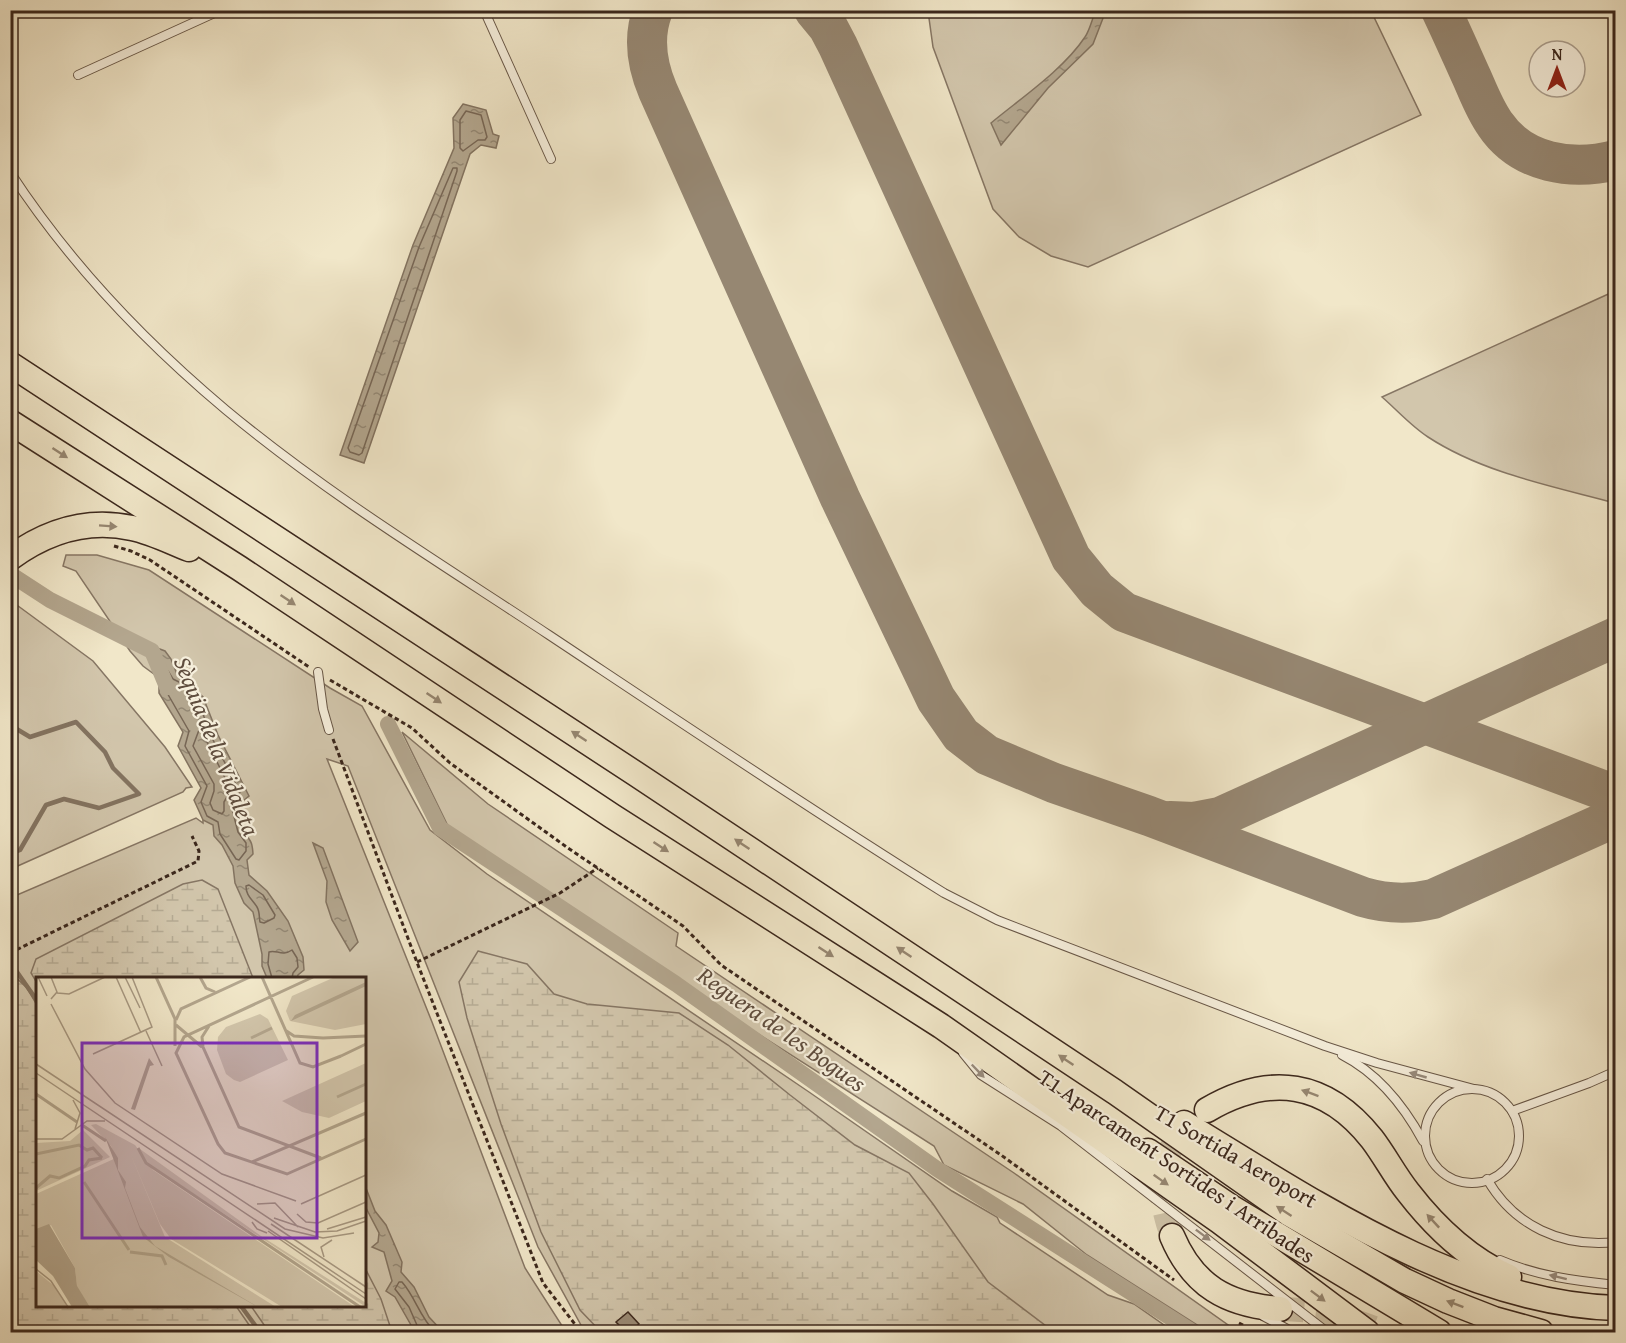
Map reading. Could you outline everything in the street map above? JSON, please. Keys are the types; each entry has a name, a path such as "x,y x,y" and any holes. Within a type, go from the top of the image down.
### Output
{"main road":[{"path":"10,364 636,774 1115,1092"},
{"path":"10,422 239,568 602,809 941,1026 1219,1221 1367,1332"},
{"path":"10,558 36,540 51,534 94,525 133,528 239,568"},
{"name":"T1 Aparcament Sortides i Arribades","path":"941,1026 1029,1068 1231,1207 1438,1332"},
{"path":"1207,1110 1244,1092 1277,1086 1301,1090 1332,1102 1359,1124 1408,1192 1434,1222 1476,1259 1506,1276 1534,1287 1616,1306"},
{"name":"T1 Sortida Aeroport","path":"1115,1092 1171,1115 1298,1192 1358,1226 1421,1257 1500,1287 1539,1298 1577,1305 1616,1306"},
{"name":"T1 Sortida Aeroport","path":"1115,1092 1288,1213 1404,1281 1476,1312 1541,1332"},
{"path":"1172,1236 1184,1263 1193,1274 1221,1295 1258,1307 1280,1309"}],"lane":[{"path":"78,75 221,10"},
{"path":"484,10 551,159"},
{"path":"10,172 85,270 157,349 227,411 378,522 890,860 967,907 997,920 1325,1046 1400,1070 1488,1092 1498,1097 1512,1111 1519,1133 1513,1158 1505,1169 1487,1179 1469,1183 1446,1174 1437,1167 1413,1122 1383,1085 1367,1070 1325,1046"},
{"path":"318,672 323,709 330,730"},
{"path":"941,1026 981,1075 1061,1126 1327,1332"},
{"path":"1512,1111 1616,1071"},
{"path":"1426,1146 1427,1122 1438,1103 1452,1093 1474,1089"},
{"path":"1487,1179 1504,1205 1528,1224 1545,1233 1586,1241 1616,1242"},
{"path":"1453,1240 1481,1251"},
{"path":"1490,1255 1516,1267 1566,1280 1616,1285"},
{"path":"1221,1295 1293,1332"}],"path":[{"path":"109,546 132,551 150,560 318,672 412,728 450,763 683,926 722,965 1001,1155 1178,1283"},
{"path":"330,730 417,962 543,1283 581,1332"},
{"path":"10,953 198,861 199,851 192,836"},
{"path":"417,962 560,893 598,868"},
{"path":"1236,1321 1256,1332"}],"green space":[{"path":"928,11 1371,11 1421,115 1088,267 1051,256 1019,237 993,209 933,47"},
{"path":"1615,291 1615,503 1518,477 1472,460 1422,433 1382,397"},
{"path":"66,555 97,555 149,570 330,688 362,706 430,830 487,874 952,1191 997,1217 1000,1223 1108,1295 1134,1304 1174,1332 589,1332 581,1325 538,1247 348,766 327,759 432,1022 525,1268 566,1332 11,1332 10,898 196,818 203,823 203,820 233,792 200,708 143,666 130,651 76,571 63,566"},
{"path":"10,600 93,661 165,747 192,787 11,869"},
{"path":"402,732 488,804 678,933 676,946 1014,1173 1238,1332 1208,1332 1087,1255 1023,1204 944,1165 934,1146 730,1016 448,826"},
{"path":"202,880 218,889 253,977 36,977 36,981 31,973 36,959 183,884"},
{"path":"478,951 527,964 554,994 587,1004 679,1013 728,1045 855,1145 909,1173 988,1282 1054,1332 601,1332 580,1310 541,1232 501,1124 467,1018 459,982"},
{"path":"11,973 27,988 36,1003 36,1307 237,1307 254,1332 11,1332"},
{"path":"366,1270 381,1299 392,1332 269,1332 252,1307 366,1307"}],"water":[{"path":"1096,10 1109,11 1105,13 1093,44 1048,88 1001,145 991,123 1065,61 1087,34"},
{"path":"463,104 486,110 493,134 499,136 496,148 481,145 470,154 364,463 340,455 413,245 454,148 453,118"},
{"path":"157,648 165,651 177,674 203,697 218,735 249,796 237,806 244,831 252,846 253,854 247,860 249,875 267,891 288,921 303,957 304,970 297,977 267,977 262,966 262,954 253,912 244,903 235,883 233,866 222,845 214,836 213,825 203,820 194,800 201,788 178,746 183,732 159,693 156,674"},
{"path":"313,843 323,848 358,942 350,951 332,920 326,902 327,881"},
{"path":"366,1188 375,1211 386,1225 402,1262 401,1272 414,1287 429,1317 443,1332 415,1332 395,1297 386,1291 392,1281 384,1252 372,1247 378,1242 379,1233 366,1208"}],"building":[{"path":"628,1312 639,1324 626,1332 616,1322"}],"waterway":[{"name":"Sèquia de la Vidaleta","path":"10,574 50,600 152,651 167,687"},
{"path":"10,725 30,737 76,722 105,752 113,768 139,794 99,808 64,799 46,805 20,850 10,854"},
{"name":"Reguera de les Bogues","path":"388,724 440,828 676,984 937,1169 1193,1332"},
{"path":"10,962 36,999"},
{"path":"242,1307 260,1332"}],"taxiway":[{"path":"653,10 648,31 647,51 658,91 840,498 936,699 961,735 987,755 1054,783 1149,816 1363,897 1381,901 1406,903 1433,899 1616,817"},
{"path":"814,10 828,27 838,46 1071,558 1097,590 1124,612 1616,795"},
{"path":"1441,10 1485,108 1506,137 1519,148 1549,161 1582,165 1616,160"},
{"path":"1170,821 1194,822 1220,817 1616,637"}],"tunnel":[{"path":"1172,1236 1163,1204 1163,1174 1172,1147 1193,1121"},
{"path":"1280,1309 1334,1315 1384,1332"}]}
